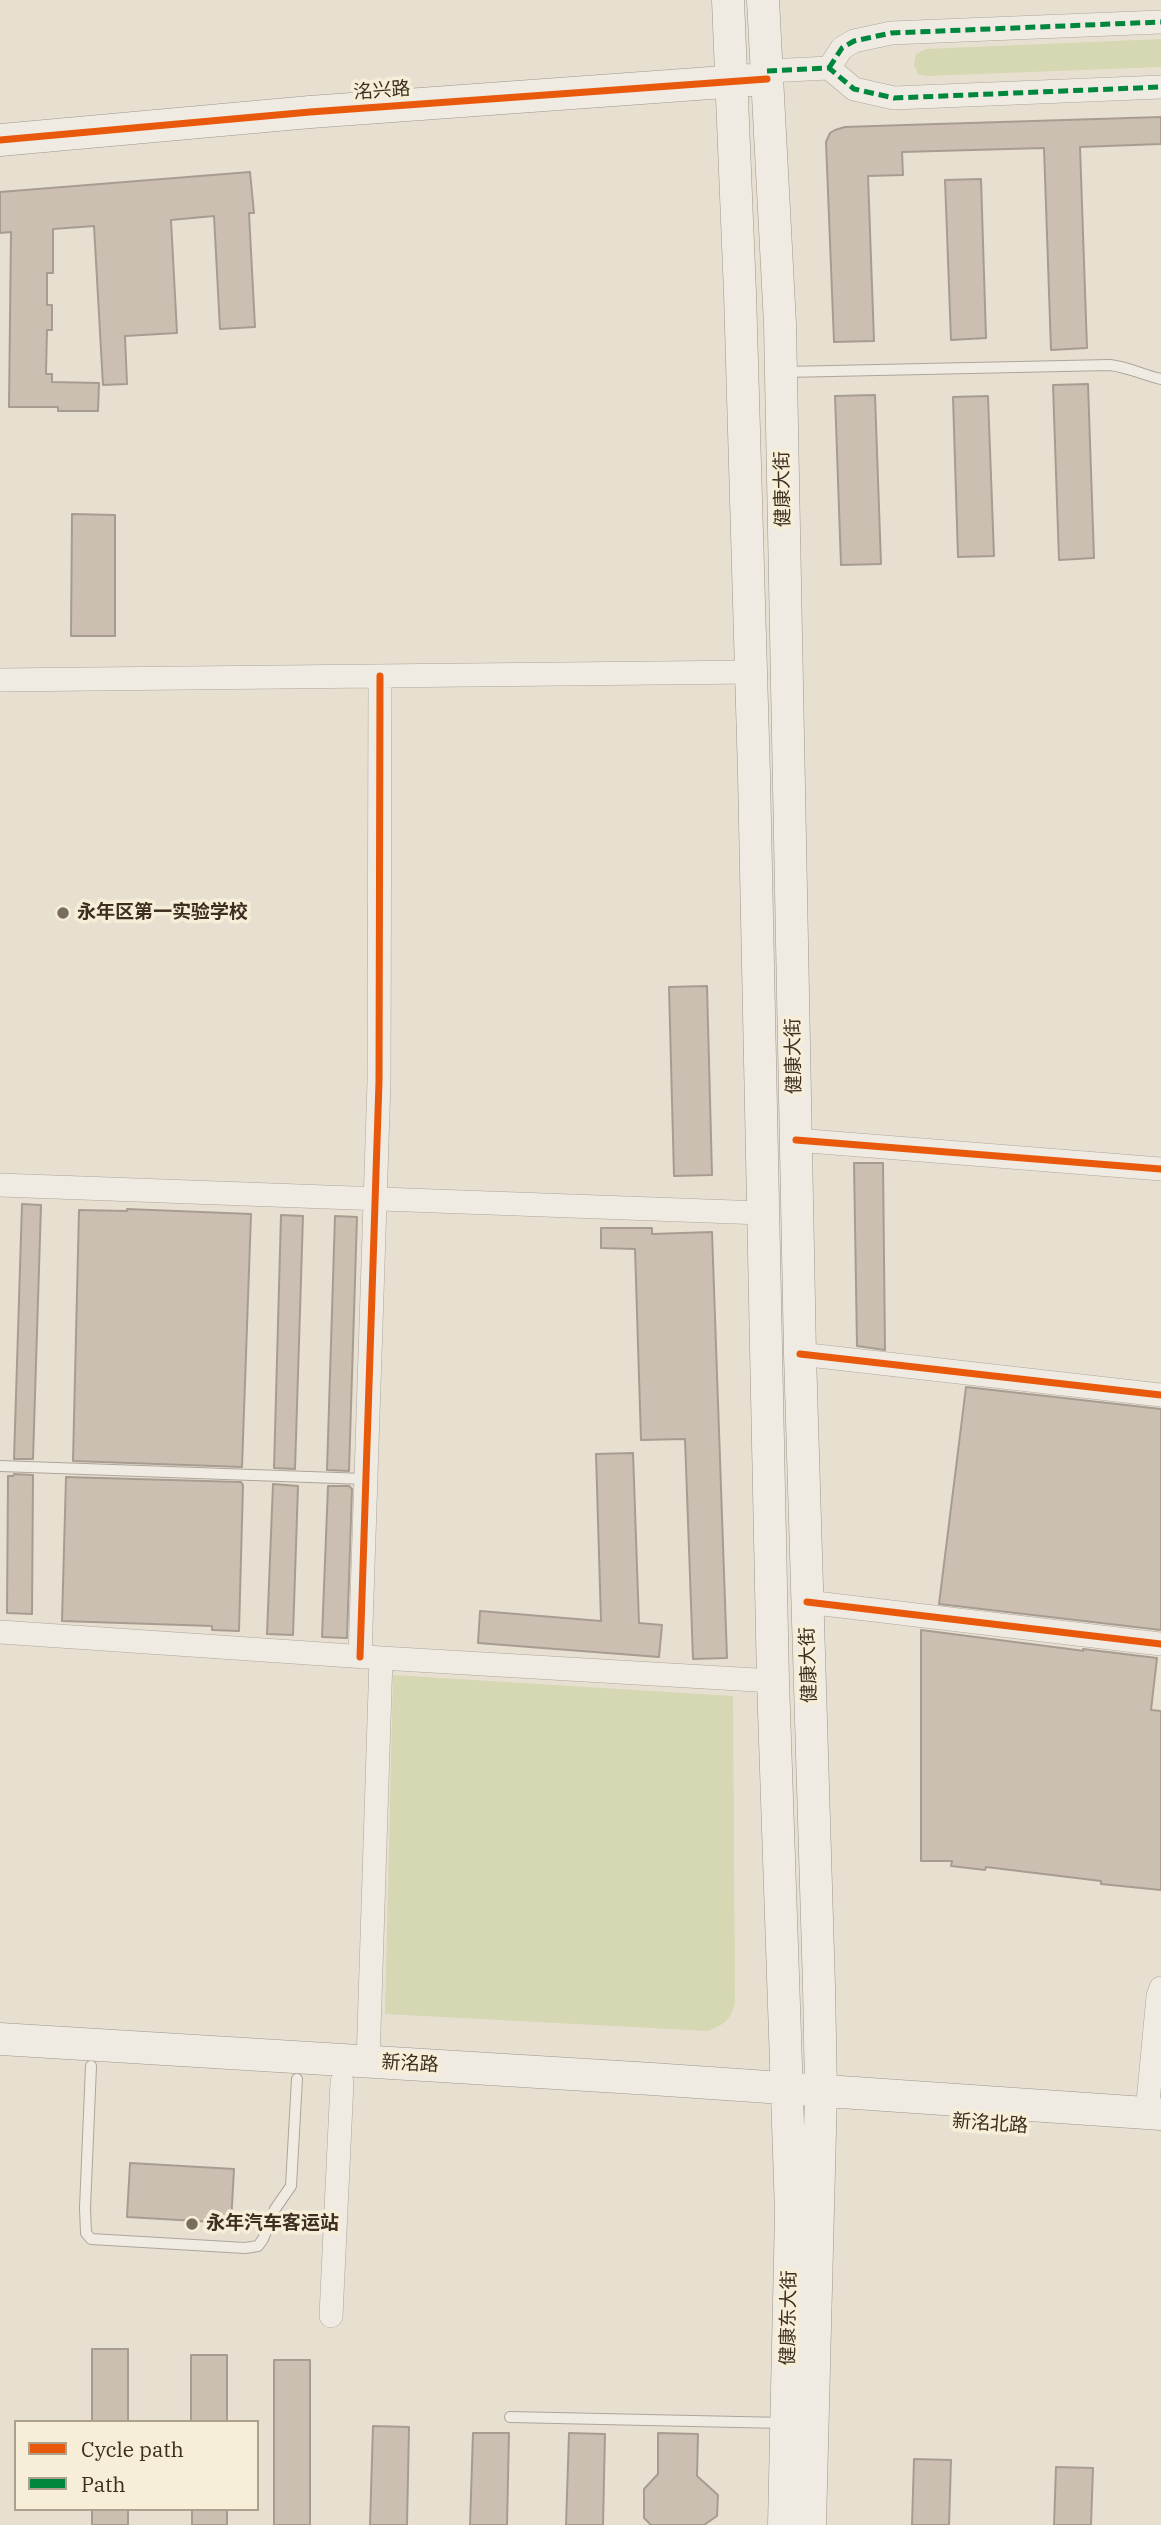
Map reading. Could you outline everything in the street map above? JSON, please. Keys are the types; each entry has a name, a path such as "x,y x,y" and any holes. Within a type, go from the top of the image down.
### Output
{"main road":[{"name":"健康大街","path":"728,0 751,672 773,1681 787,2099"},
{"name":"健康大街","path":"762,0 780,372 800,1354 820,2101"},
{"name":"洺兴路","path":"0,124 295,97 766,71"},
{"name":"洺兴路","path":"0,140 731,73"},
{"name":"新洺路","path":"0,2039 368,2062 787,2099"},
{"name":"新洺路","path":"0,2060 342,2082 820,2101"},
{"name":"健康东大街","path":"784,2525 791,2213 787,2099"},
{"name":"新洺北路","path":"820,2101 1156,2121"},
{"name":"健康东大街","path":"810,2525 820,2101"}],"street":[{"path":"829,68 842,48 854,41 891,33 1161,22"},
{"path":"766,71 829,68 854,89 894,98 1161,87"},
{"path":"0,680 751,672"},
{"path":"368,2062 370,1658 365,1479 379,1082 380,676"},
{"path":"796,1140 1161,1169"},
{"path":"0,1185 762,1213"},
{"path":"800,1354 1161,1395"},
{"path":"807,1602 1161,1644"},
{"path":"0,1632 370,1658 773,1681"},
{"path":"1156,2121 1158,1996 1161,1988"},
{"path":"331,2316 342,2082"}],"lane":[{"path":"780,372 1110,365 1124,366 1144,376 1161,379"},
{"path":"0,1466 365,1479"},
{"path":"91,2066 85,2208 86,2233 91,2239 245,2248 258,2246 264,2239 275,2209 290,2186 297,2079"},
{"path":"510,2417 786,2423"}],"green space":[{"path":"1161,39 1161,67 926,76 918,74 914,65 916,54 926,49"},
{"path":"393,1675 733,1696 735,2003 726,2021 708,2031 385,2014"}],"building":[{"path":"1161,117 1161,144 1080,147 1087,348 1051,350 1044,148 902,152 903,175 868,176 874,341 834,342 826,142 830,133 845,127"},
{"path":"250,172 254,213 249,213 255,327 220,329 214,216 171,220 177,333 125,336 127,384 103,385 94,226 53,229 53,273 47,273 47,305 52,305 52,330 47,330 46,374 52,374 52,382 99,383 98,411 58,411 58,407 9,407 11,232 0,233 0,192"},
{"path":"981,179 986,338 951,340 945,180"},
{"path":"1088,384 1094,558 1059,560 1053,385"},
{"path":"875,395 881,564 841,565 835,396"},
{"path":"988,396 994,556 958,557 953,397"},
{"path":"72,514 115,515 115,636 71,636"},
{"path":"707,986 712,1175 674,1176 669,987"},
{"path":"854,1163 883,1163 885,1350 857,1346"},
{"path":"22,1204 41,1205 33,1459 14,1459"},
{"path":"127,1209 251,1214 242,1467 73,1461 79,1210"},
{"path":"281,1215 303,1216 295,1469 274,1468"},
{"path":"335,1216 357,1217 349,1471 327,1470"},
{"path":"601,1228 652,1228 652,1234 712,1232 727,1658 693,1659 685,1439 641,1440 635,1249 601,1248"},
{"path":"966,1387 1161,1409 1161,1630 939,1604"},
{"path":"633,1453 639,1623 662,1625 659,1657 478,1643 480,1611 601,1621 596,1454"},
{"path":"33,1475 32,1614 7,1613 8,1476"},
{"path":"66,1477 241,1482 239,1631 212,1630 212,1626 62,1621"},
{"path":"273,1484 298,1486 293,1635 267,1634"},
{"path":"328,1486 349,1486 352,1489 347,1638 322,1637"},
{"path":"921,1630 1157,1658 1151,1710 1161,1711 1161,1890 986,1867 985,1870 951,1866 952,1861 921,1861"},
{"path":"130,2163 234,2169 231,2223 127,2217"},
{"path":"92,2349 128,2349 128,2420 92,2420"},
{"path":"191,2355 227,2355 227,2420 191,2420"},
{"path":"274,2360 310,2360 310,2525 274,2525"},
{"path":"373,2426 409,2427 407,2525 370,2525"},
{"path":"473,2433 509,2433 507,2525 470,2525"},
{"path":"569,2433 605,2434 603,2525 566,2525"},
{"path":"658,2433 698,2434 697,2476 718,2495 717,2516 704,2525 651,2525 644,2518 644,2489 658,2474"},
{"path":"914,2459 951,2460 949,2525 912,2525"},
{"path":"1056,2467 1093,2468 1091,2525 1054,2525"},
{"path":"92,2511 128,2511 128,2525 92,2525"},
{"path":"192,2511 227,2511 227,2525 192,2525"}],"marked path":[{"path":"829,68 842,48 854,41 891,33 1161,22"},
{"path":"767,71 829,68 854,89 894,98 1161,87"}],"cycle path":[{"path":"0,140 310,112 767,79"},
{"path":"360,1657 379,1082 380,676"},
{"path":"796,1140 1161,1169"},
{"path":"800,1354 1161,1395"},
{"path":"807,1602 1161,1644"}],"place":[{"name":"永年区第一实验学校","path":"63,913"},
{"name":"永年汽车客运站","path":"192,2224"}]}
